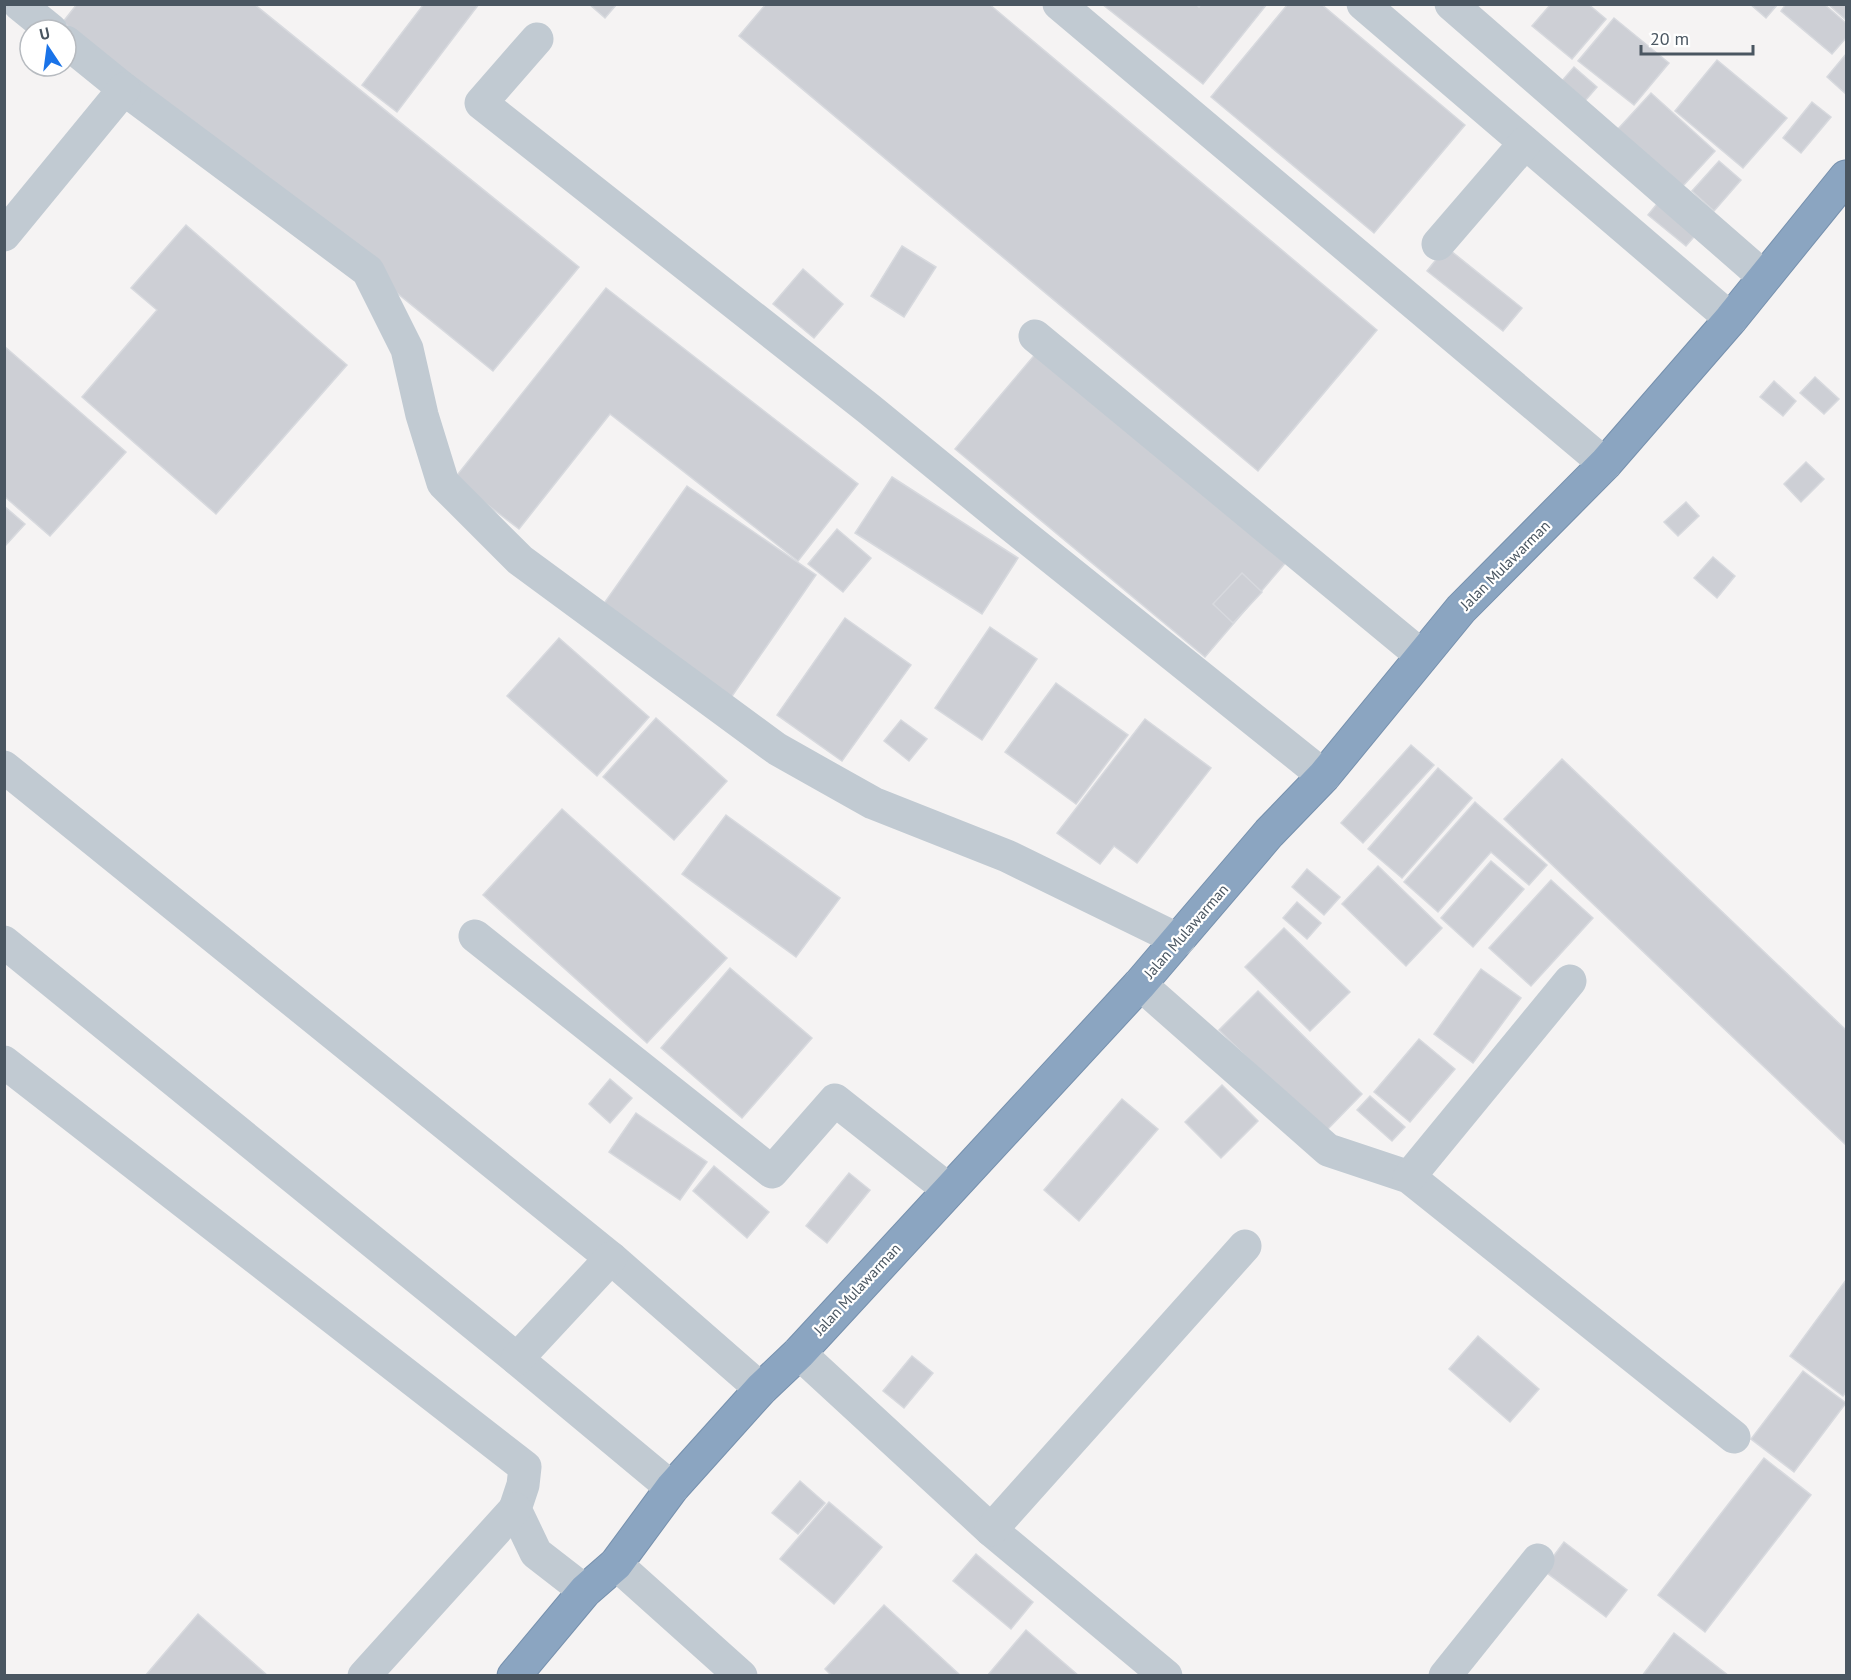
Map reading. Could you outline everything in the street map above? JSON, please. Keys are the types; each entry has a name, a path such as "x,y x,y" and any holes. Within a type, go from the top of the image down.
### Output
{"highway":[{"name":"Jalan Mulawarman","path":"514,1676 585,1591 616,1564 672,1488 761,1389 799,1353 1140,984 1269,832 1324,776 1461,609 1605,464 1731,319 1846,177"}],"street":[{"path":"19,4 36,18"},
{"path":"1059,4 1605,464"},
{"path":"1363,4 1731,319"},
{"path":"1451,4 1764,277"},
{"path":"537,39 481,103 869,409 1324,776"},
{"path":"78,52 124,89 368,271 407,349 422,415 442,483 520,560 777,749 873,803 1007,856 1179,940"},
{"path":"4,235 124,89"},
{"path":"1438,244 1525,143"},
{"path":"1035,336 1422,656"},
{"path":"4,767 610,1258 761,1389"},
{"path":"475,936 772,1172 835,1100 949,1190"},
{"path":"4,942 672,1488"},
{"path":"1409,1177 1570,981"},
{"path":"1140,984 1328,1150 1409,1177 1734,1437"},
{"path":"4,1062 525,1467 523,1485 515,1509 364,1676"},
{"path":"991,1530 1245,1246"},
{"path":"517,1359 610,1258"},
{"path":"799,1353 991,1530 1166,1676"},
{"path":"515,1509 536,1553 585,1591"},
{"path":"1445,1676 1538,1560"},
{"path":"616,1564 741,1676"}],"building":[{"path":"77,4 254,4 579,267 493,371 78,34 78,18 66,18"},
{"path":"424,4 479,4 397,112 362,85"},
{"path":"589,4 617,4 605,18"},
{"path":"766,4 989,4 1377,330 1258,471 739,36"},
{"path":"1102,4 1196,4 1199,7 1201,4 1267,4 1203,84"},
{"path":"1288,4 1321,4 1465,125 1374,233 1211,97"},
{"path":"1551,4 1588,4 1606,19 1572,59 1532,26"},
{"path":"1750,4 1778,4 1766,18"},
{"path":"1786,4 1824,4 1846,23 1846,38 1832,54 1781,11"},
{"path":"1828,4 1846,4 1846,20"},
{"path":"1614,18 1669,63 1634,105 1578,61"},
{"path":"1846,54 1846,94 1827,77"},
{"path":"1717,60 1787,118 1743,168 1675,111"},
{"path":"1574,67 1597,87 1578,109 1555,89"},
{"path":"1651,93 1715,151 1682,187 1618,129"},
{"path":"1812,102 1831,117 1801,153 1783,138"},
{"path":"1719,161 1741,180 1714,211 1692,191"},
{"path":"1661,199 1699,231 1686,246 1648,215"},
{"path":"186,225 347,365 216,514 82,397 157,310 131,288"},
{"path":"902,246 936,267 904,317 871,296"},
{"path":"1446,247 1522,308 1503,331 1427,271"},
{"path":"803,269 843,304 814,338 773,304"},
{"path":"606,288 858,484 798,561 610,414 519,529 454,479"},
{"path":"1043,345 1293,554 1205,657 955,449"},
{"path":"4,346 126,452 50,536 4,496"},
{"path":"1815,377 1839,399 1824,414 1800,393"},
{"path":"1774,381 1796,401 1783,416 1760,397"},
{"path":"1806,462 1824,479 1801,502 1784,484"},
{"path":"892,477 1018,558 982,614 855,533"},
{"path":"687,486 816,575 728,702 598,612"},
{"path":"1686,502 1699,516 1678,536 1664,522"},
{"path":"4,506 25,524 4,547"},
{"path":"837,529 871,558 843,592 808,564"},
{"path":"1713,557 1735,576 1717,598 1694,578"},
{"path":"1242,573 1262,592 1233,623 1213,604"},
{"path":"845,618 911,665 842,761 777,715"},
{"path":"990,627 1037,659 982,740 935,708"},
{"path":"559,638 649,717 597,776 507,696"},
{"path":"1056,683 1128,735 1076,804 1005,752"},
{"path":"656,718 727,781 674,840 603,777"},
{"path":"1145,719 1211,768 1137,863 1114,846 1100,864 1057,833"},
{"path":"901,720 927,739 909,761 884,741"},
{"path":"1411,745 1434,765 1363,843 1341,823"},
{"path":"1562,759 1846,1030 1846,1145 1504,819"},
{"path":"1438,768 1472,798 1402,878 1368,849"},
{"path":"1475,802 1547,865 1529,885 1491,852 1438,912 1404,882"},
{"path":"562,809 727,958 647,1043 483,895"},
{"path":"726,815 840,898 796,957 682,874"},
{"path":"1491,861 1524,889 1473,947 1441,918"},
{"path":"1378,866 1442,928 1406,966 1342,904"},
{"path":"1307,869 1340,897 1324,915 1292,887"},
{"path":"1551,880 1593,918 1531,986 1489,948"},
{"path":"1297,902 1321,923 1307,939 1283,918"},
{"path":"1284,928 1350,992 1310,1031 1245,967"},
{"path":"730,968 812,1038 742,1118 661,1048"},
{"path":"1481,969 1521,998 1473,1063 1434,1034"},
{"path":"1258,991 1362,1094 1324,1133 1219,1030"},
{"path":"1419,1039 1455,1069 1410,1122 1374,1092"},
{"path":"610,1079 632,1098 610,1123 589,1104"},
{"path":"1222,1085 1258,1121 1221,1158 1185,1122"},
{"path":"1370,1096 1405,1127 1392,1141 1357,1110"},
{"path":"1122,1099 1158,1129 1079,1221 1044,1190"},
{"path":"636,1113 707,1162 680,1200 609,1152"},
{"path":"714,1166 769,1212 747,1238 693,1191"},
{"path":"849,1173 870,1190 827,1243 806,1226"},
{"path":"1846,1280 1846,1392 1843,1396 1790,1356"},
{"path":"1478,1336 1539,1389 1510,1422 1449,1369"},
{"path":"912,1356 933,1373 904,1408 883,1391"},
{"path":"1803,1371 1846,1403 1794,1472 1751,1439"},
{"path":"1764,1458 1811,1495 1705,1632 1658,1595"},
{"path":"800,1481 825,1503 798,1534 772,1513"},
{"path":"829,1502 882,1547 834,1604 780,1559"},
{"path":"1564,1542 1627,1590 1606,1617 1543,1570"},
{"path":"976,1554 1033,1602 1011,1629 953,1581"},
{"path":"884,1605 961,1676 832,1676 825,1669"},
{"path":"198,1614 268,1676 145,1676"},
{"path":"1026,1630 1079,1676 987,1676"},
{"path":"1674,1633 1729,1676 1642,1676"}]}
